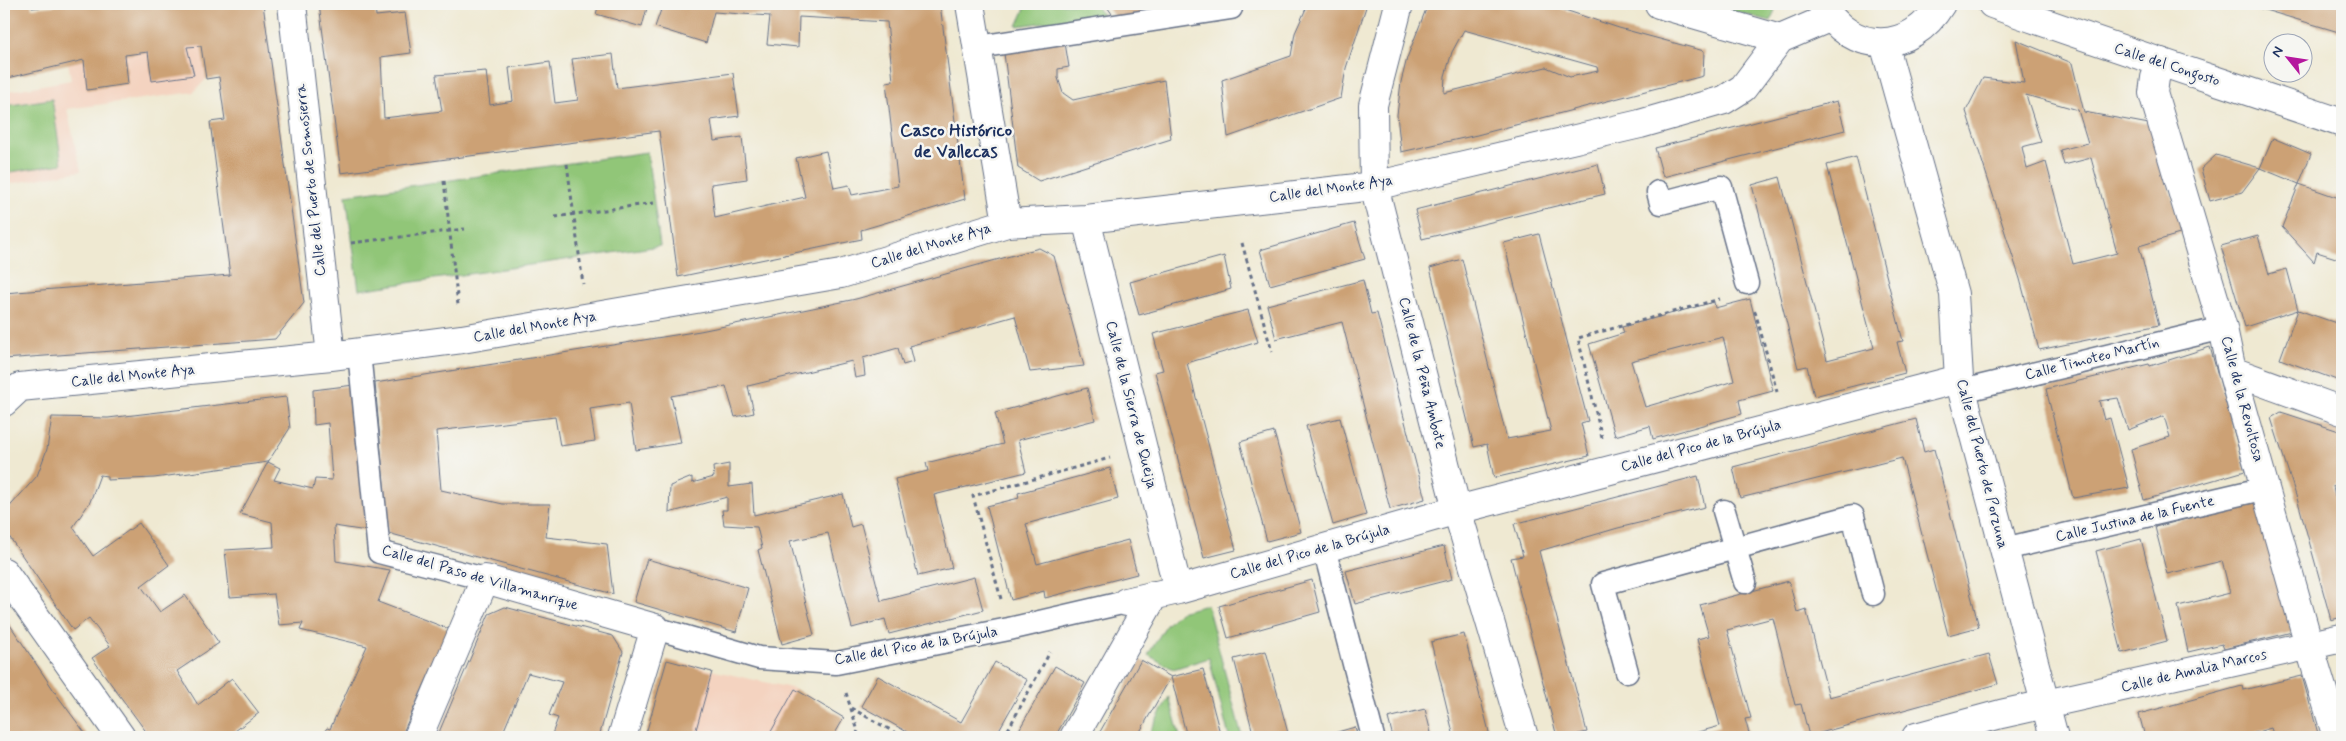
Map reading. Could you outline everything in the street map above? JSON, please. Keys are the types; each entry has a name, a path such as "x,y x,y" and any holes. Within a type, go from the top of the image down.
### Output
{"street":[{"name":"Calle del Puerto de Somosierra","path":"292,4 330,356"},
{"path":"970,4 1008,223"},
{"name":"Calle de la Peña Ambote","path":"1398,4 1373,105 1374,186 1457,510 1524,737"},
{"path":"1659,4 1780,39 1826,11 1846,33 1861,40 1884,43 1908,38 1928,23 1941,4"},
{"name":"Calle del Congosto","path":"1992,4 2114,48 2342,123"},
{"path":"978,47 1231,8"},
{"name":"Calle del Monte Aya","path":"4,402 20,387 330,356 462,339 841,274 1008,223 1086,219 1374,186 1640,124 1724,100 1743,88 1780,39"},
{"name":"Calle del Puerto de Porzuna","path":"1884,43 1954,294 1961,385 2054,737"},
{"name":"Calle de la Revoltosa","path":"2161,62 2154,78 2154,93 2222,328 2232,371 2309,645 2337,737"},
{"path":"1658,192 1661,203 1721,187 1739,289"},
{"name":"Calle de la Sierra de Queija","path":"1086,219 1142,449 1166,593"},
{"name":"Calle Timoteo Martín","path":"1961,385 2222,328"},
{"name":"Calle del Paso de Villamanrique","path":"359,352 379,552 485,579 655,628"},
{"path":"2232,371 2342,412"},
{"name":"Calle del Pico de la Brújula","path":"655,628 759,658 836,663 1009,629 1166,593 1457,510 1961,385"},
{"name":"Calle Justina de la Fuente","path":"2004,549 2266,488"},
{"path":"1724,511 1744,582"},
{"path":"1627,672 1603,584 1853,516 1873,594"},
{"path":"1324,548 1373,737"},
{"path":"4,572 121,737"},
{"path":"418,737 485,579"},
{"path":"1074,737 1166,593"},
{"path":"622,737 655,628"},
{"name":"Calle de Amalia Marcos","path":"1916,737 2045,705 2342,638"}],"path":[{"path":"567,164 588,318"},
{"path":"444,181 462,339"},
{"path":"554,218 654,203"},
{"path":"319,247 465,229"},
{"path":"1242,244 1272,352"},
{"path":"1604,446 1578,338 1739,289"},
{"path":"1754,309 1779,398"},
{"path":"1009,629 973,496 1142,449"},
{"path":"1004,737 1070,615"},
{"path":"836,663 858,731 855,737"},
{"path":"850,707 903,737"}],"shaded area":[{"path":"71,4 196,4 206,79 194,92 67,109 81,171 4,185 4,92 71,80 68,62"},
{"path":"667,660 795,689 844,718 833,737 645,737"}],"green space":[{"path":"1027,4 1095,4 1102,15 1017,26"},
{"path":"1702,4 1777,4 1771,21"},
{"path":"52,99 62,164 4,173 4,106"},
{"path":"647,152 660,246 359,290 346,195"},
{"path":"1207,605 1242,737 1229,737 1209,658 1173,669 1148,655 1166,625 1179,612"},
{"path":"1169,697 1180,737 1147,737"}],"building":[{"path":"4,4 31,4 32,8 71,4 263,4 304,303 275,339 4,359 4,293 230,275 210,122 225,120 219,77 206,79 201,46 187,47 194,75 152,81 148,52 125,55 128,84 87,90 84,60 4,79"},
{"path":"319,4 375,4 376,16 405,13 411,53 381,57 384,118 442,111 436,75 486,71 490,105 513,101 509,68 550,62 555,103 578,100 572,59 613,54 617,88 733,73 739,116 711,120 714,141 742,137 747,179 711,184 715,218 805,197 796,158 826,151 834,188 849,185 852,195 898,186 886,82 893,81 887,22 799,17 798,47 767,44 770,16 714,12 706,43 655,27 663,4 940,4 965,199 861,230 862,239 678,277 659,131 341,173"},
{"path":"599,4 648,4 642,27 596,14"},
{"path":"1105,4 1216,4 1117,21"},
{"path":"1308,4 1367,4 1346,68 1341,98 1228,137 1222,80 1291,56 1295,33"},
{"path":"1428,4 1547,4 1619,28 1704,51 1703,76 1477,135 1401,152 1397,115 1401,82 1407,58","holes":["1464,30 1597,67 1598,71 1570,77 1546,67 1444,93 1445,76 1452,52"]},
{"path":"2245,4 2342,4 2342,33"},
{"path":"1064,37 1069,67 1058,69 1058,78 1063,93 1073,100 1164,80 1171,139 1039,181 1018,168 1003,45"},
{"path":"2016,40 2072,63 2084,112 2149,124 2183,233 2139,246 2159,325 2039,350 2020,279 1966,111 1983,78 2024,83","holes":["2026,95 2078,110 2088,143 2060,150 2064,165 2091,158 2117,253 2073,264 2046,162 2027,169 2022,147 2041,142"]},
{"path":"1837,101 1845,130 1663,177 1655,148"},
{"path":"2273,138 2311,154 2299,184 2260,168"},
{"path":"2216,155 2260,168 2242,192 2210,201 2201,169"},
{"path":"1856,157 1903,341 1897,342 1905,373 1814,396 1807,366 1798,368 1752,185 1780,177 1827,360 1874,348 1827,165"},
{"path":"1598,164 1605,194 1422,239 1415,210"},
{"path":"2299,184 2342,199 2342,260 2317,252 2314,262 2282,227"},
{"path":"1354,223 1365,259 1270,285 1260,250"},
{"path":"1539,234 1588,421 1581,423 1589,456 1494,478 1487,444 1474,447 1430,268 1462,259 1507,439 1551,431 1504,243"},
{"path":"2258,236 2269,274 2287,269 2298,310 2245,327 2221,246"},
{"path":"1039,248 1054,256 1084,366 1030,372 1015,316 909,346 913,362 903,365 898,348 863,358 865,376 855,378 852,361 748,386 754,413 735,417 726,386 671,396 681,443 636,450 629,403 590,409 595,441 560,446 555,417 436,431 441,490 503,504 550,504 546,537 607,544 613,594 388,533 375,383 700,331 755,320 856,299"},
{"path":"1224,256 1231,289 1139,315 1130,282"},
{"path":"1363,280 1371,314 1377,313 1425,499 1390,509 1342,322 1276,339 1267,305"},
{"path":"1750,299 1773,391 1739,400 1742,414 1653,439 1650,426 1615,436 1589,344 1624,333 1622,327 1714,302 1715,308","holes":["1723,337 1734,381 1645,407 1631,361"]},
{"path":"1248,310 1258,342 1187,363 1236,550 1204,558 1155,372 1163,370 1153,334"},
{"path":"2298,310 2342,325 2342,382 2280,359"},
{"path":"2210,347 2245,471 2144,500 2131,449 2170,437 2164,416 2128,430 2118,398 2099,401 2104,420 2110,418 2129,488 2073,498 2046,389 2149,364 2150,366"},
{"path":"354,385 367,531 334,526 336,561 390,570 378,602 449,629 401,737 320,737 327,728 330,729 367,646 300,630 303,623 279,625 274,594 230,597 225,550 274,547 272,522 240,514 268,462 280,468 274,480 313,489 315,479 332,480 328,423 314,425 313,390"},
{"path":"1087,388 1095,420 1018,440 1026,472 934,495 952,568 918,576 895,479 928,471 926,463 1003,444 995,413"},
{"path":"286,397 290,428 268,462 154,478 107,480 107,476 100,475 90,502 73,527 93,556 139,523 169,565 141,586 160,612 185,595 219,643 177,671 198,705 232,678 259,713 227,737 150,737 92,658 110,646 89,618 73,630 4,529 4,513 37,476 47,449 52,417 108,418"},
{"path":"2281,412 2342,432 2342,480 2333,486 2335,496 2341,495 2342,499 2342,617 2331,620 2299,505 2271,418"},
{"path":"1340,418 1366,515 1333,525 1306,426"},
{"path":"1916,419 1924,452 1934,449 1979,627 1948,635 1902,458 1740,498 1733,467"},
{"path":"1274,432 1301,532 1267,541 1240,442"},
{"path":"729,464 729,487 752,484 754,515 843,494 851,527 861,524 881,601 974,577 983,610 889,634 885,619 852,628 828,533 790,541 814,635 782,644 758,550 762,548 757,527 724,525 722,510 727,510 727,497 669,513 670,486 692,477 692,483 714,477 713,467"},
{"path":"1110,468 1118,499 1026,524 1037,564 1128,540 1137,574 1045,598 1044,591 1011,600 987,506 1019,498 1018,493"},
{"path":"1698,476 1705,507 1618,528 1539,551 1587,732 1567,737 1557,737 1511,558 1523,556 1514,524"},
{"path":"2258,501 2292,632 2224,649 2222,644 2188,652 2178,606 2230,593 2222,561 2167,574 2155,527"},
{"path":"2141,539 2167,641 2122,653 2096,551"},
{"path":"1444,546 1452,579 1355,604 1346,571"},
{"path":"647,559 748,588 736,632 634,602"},
{"path":"1312,580 1320,612 1228,638 1219,606"},
{"path":"1789,581 1797,612 1806,609 1829,697 1989,654 1998,684 1809,736 1801,704 1795,705 1773,618 1727,630 1751,718 1745,719 1750,737 1680,737 1720,726 1697,639 1709,636 1700,605"},
{"path":"505,607 613,636 623,652 599,737 551,737 558,718 549,715 562,682 528,673 501,737 437,737 489,614"},
{"path":"4,616 59,698 88,737 4,737"},
{"path":"1464,634 1490,737 1454,737 1431,642"},
{"path":"1266,651 1289,737 1254,737 1234,659"},
{"path":"667,660 712,672 694,737 645,737"},
{"path":"1141,660 1171,677 1137,737 1097,737"},
{"path":"995,662 1027,680 995,737 916,737 861,706 878,676 961,722"},
{"path":"1055,666 1085,683 1055,737 1015,737"},
{"path":"1203,669 1221,737 1187,737 1171,677"},
{"path":"2302,676 2319,737 2274,737 2271,728 2254,733 2255,737 2145,737 2139,714 2242,686 2243,690"},
{"path":"795,689 844,718 833,737 768,737"},
{"path":"1425,709 1432,737 1393,737 1388,718"},
{"path":"1355,727 1358,737 1320,737"}],"district":[{"name":"Casco Histórico de Vallecas","path":"956,141"}]}
